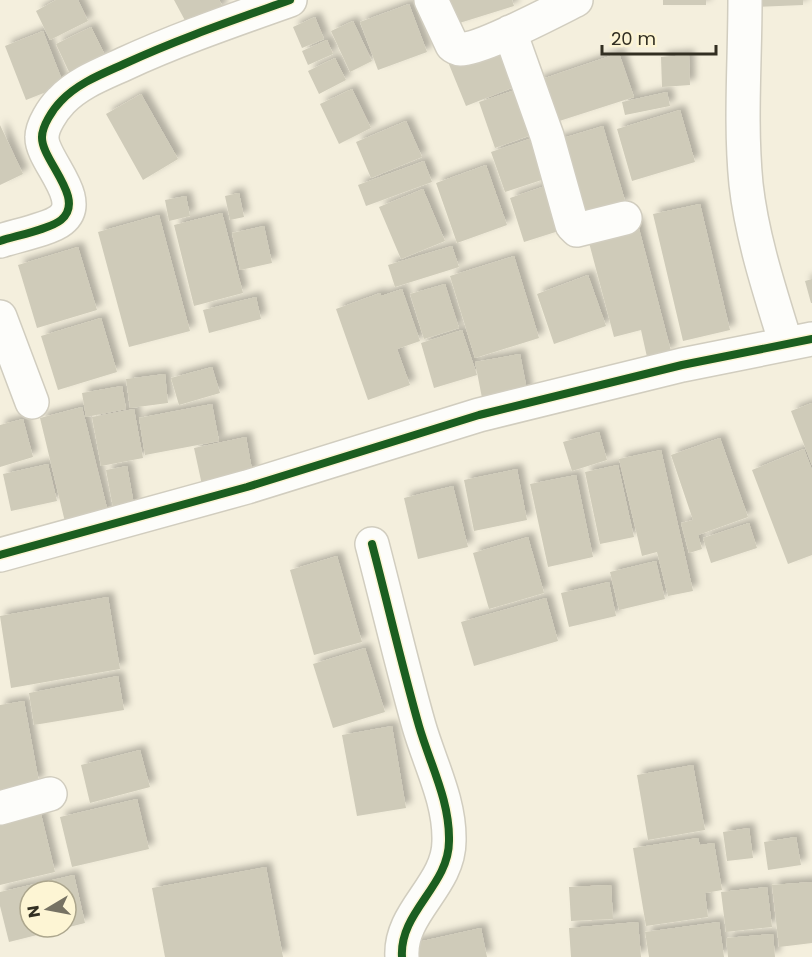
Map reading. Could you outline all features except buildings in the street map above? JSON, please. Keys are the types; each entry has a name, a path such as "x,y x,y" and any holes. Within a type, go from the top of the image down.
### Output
{"street":[{"path":"0,241 53,224 62,219 68,208 67,194 43,145 42,135 46,123 60,102 85,82 167,44 290,0"},
{"path":"431,0 452,45 459,49 468,48 510,32 576,0"},
{"path":"0,555 247,487 479,415 682,365 799,342 761,262 746,186 744,150 745,0"},
{"path":"510,32 547,136 572,225 577,230 625,218"},
{"path":"0,316 32,402"},
{"path":"372,544 419,726 447,809 449,842 446,862 438,881 411,920 403,938 402,957"},
{"path":"0,808 50,794"}],"cycle path":[{"path":"0,241 56,223 68,211 69,201 66,191 48,157 42,137 48,118 58,104 75,89 144,55 290,0"},
{"path":"0,555 247,487 479,415 682,365 812,339"},
{"path":"372,544 423,740 443,797 448,826 447,857 441,872 408,926 403,941 402,957"}]}
